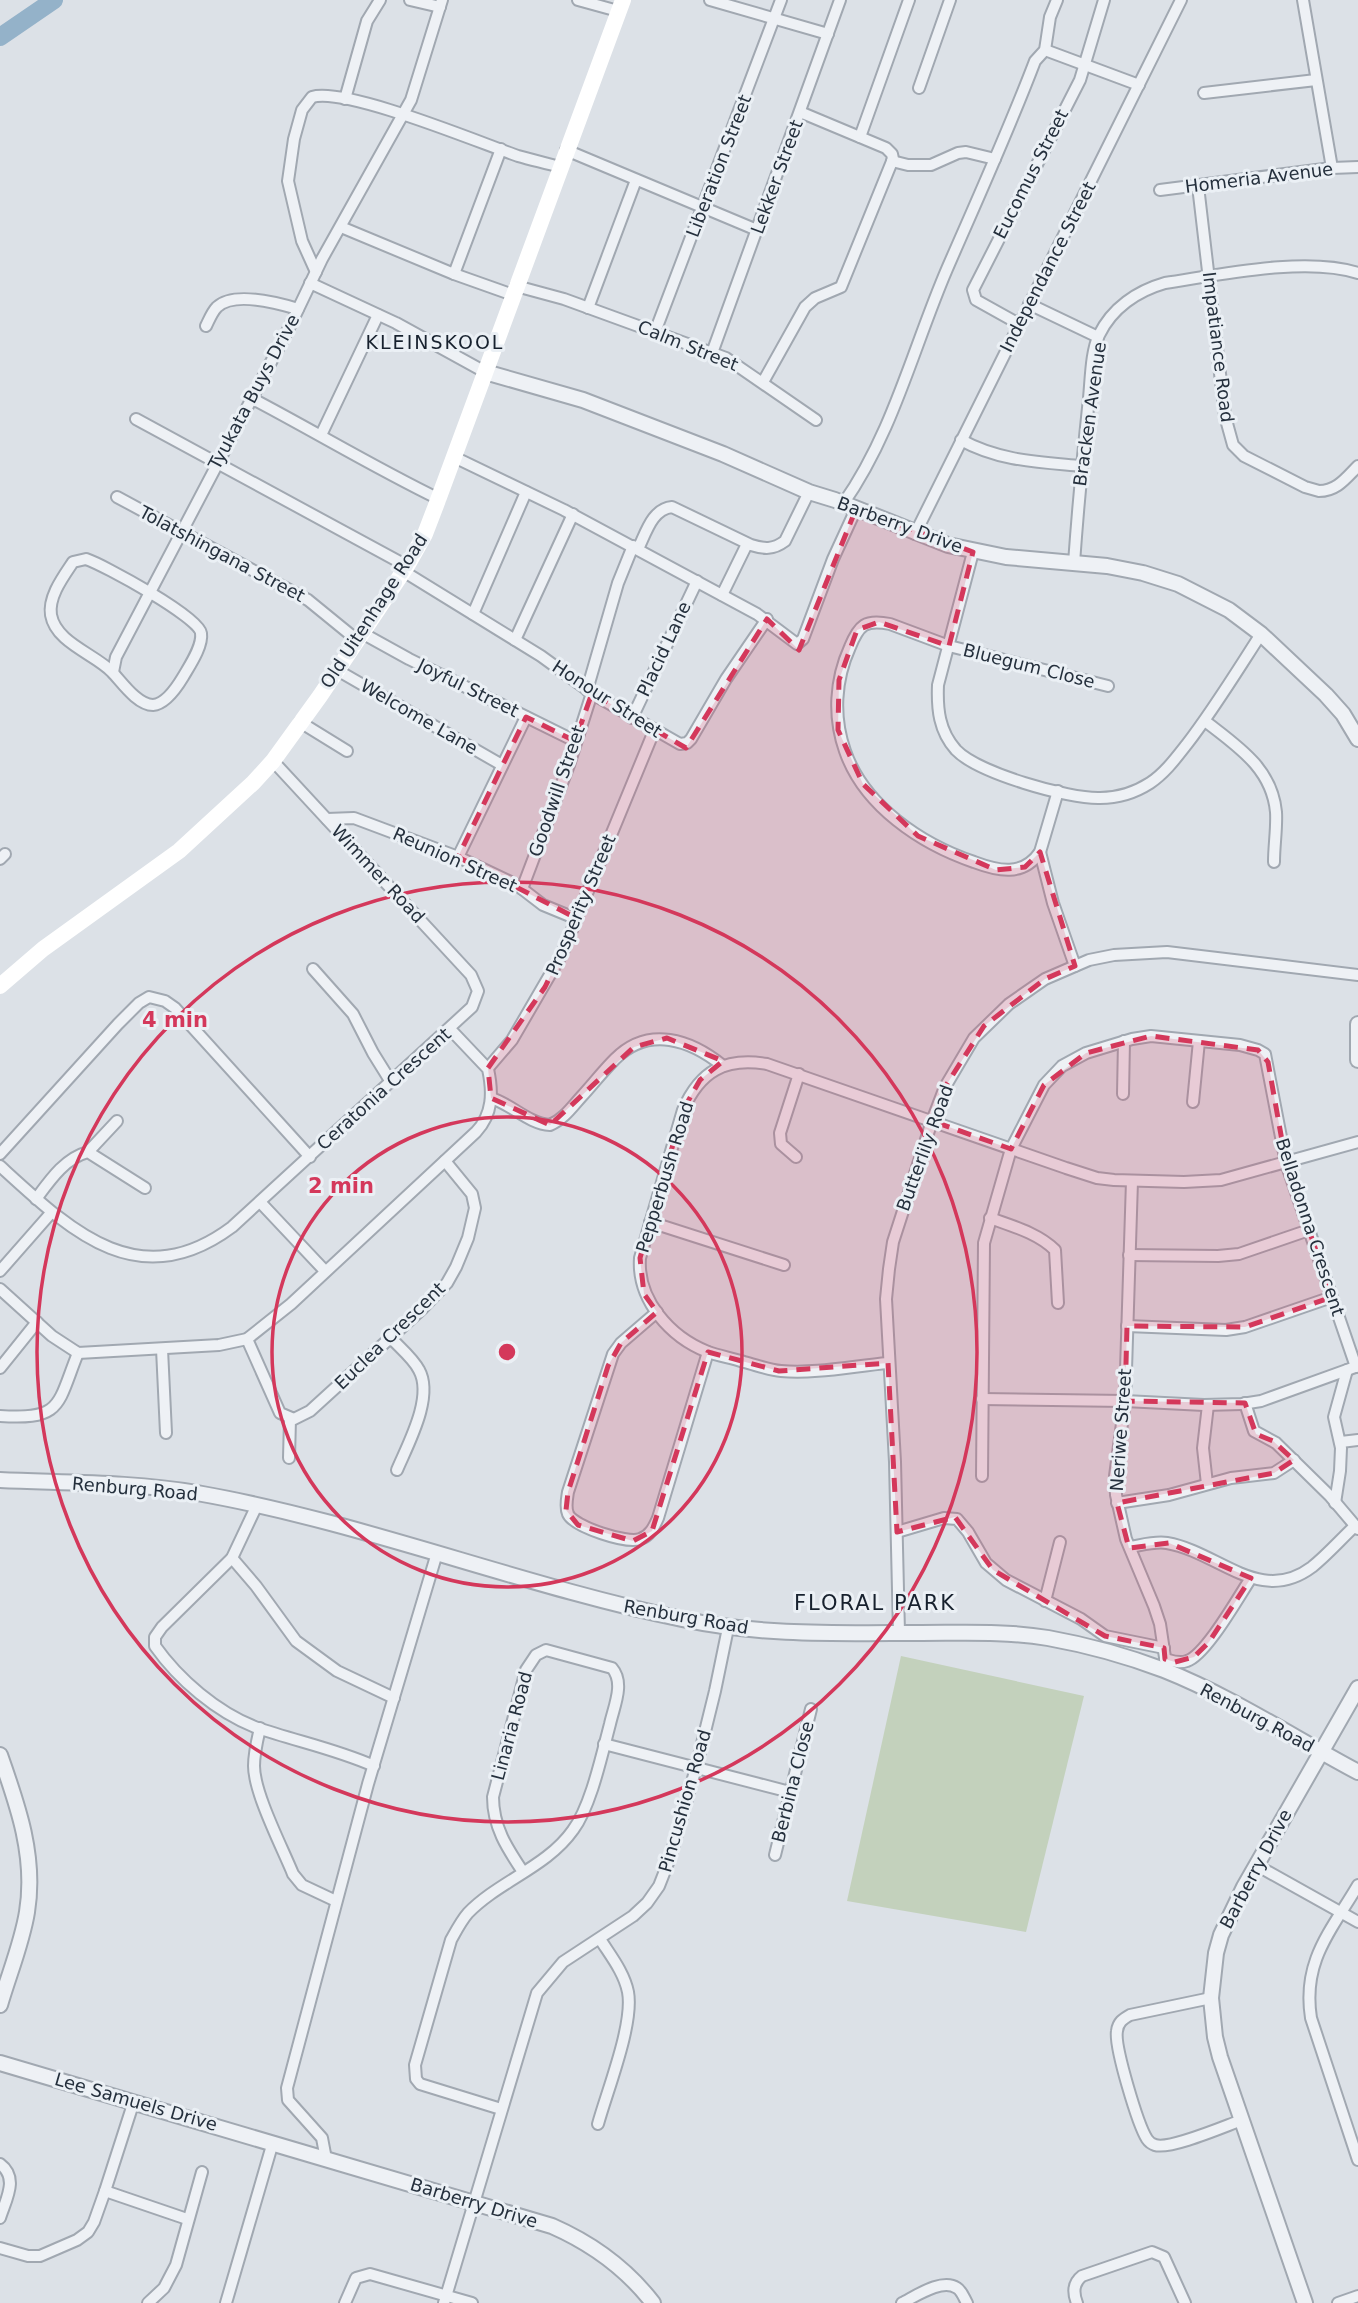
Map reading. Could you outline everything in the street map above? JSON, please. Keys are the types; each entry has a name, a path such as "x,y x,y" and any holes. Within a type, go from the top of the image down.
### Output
{"main road":[{"name":"Old Uitenhage Road","path":"0,986 43,949 179,851 253,783 273,761 405,568 425,534 439,499 620,6"}],"street":[{"path":"345,99 367,21 380,0"},
{"path":"410,0 441,4"},
{"path":"578,0 620,6"},
{"path":"709,0 828,34"},
{"name":"Liberation Street","path":"655,332 780,0"},
{"name":"Lekker Street","path":"712,353 840,0"},
{"path":"860,137 909,0"},
{"path":"919,88 950,0"},
{"path":"454,457 573,514 767,619 793,642 801,642 859,481 901,394 947,270 1035,61 1045,50 1050,17 1056,0"},
{"name":"Eucomus Street","path":"1019,324 976,300 973,290 1086,66 1104,0"},
{"name":"Independance Street","path":"915,534 1181,0"},
{"path":"1303,0 1332,168"},
{"name":"Tyukata Buys Drive","path":"113,672 116,657 310,283 404,115 420,75 441,4"},
{"path":"1045,50 1139,85"},
{"path":"1204,93 1316,80"},
{"path":"316,272 308,258 295,218 288,171 294,139 306,102 312,97 320,95 345,99 404,115 560,167"},
{"path":"763,382 805,307 815,298 841,286 892,161 889,149 800,112"},
{"path":"454,274 501,149"},
{"path":"566,150 757,230"},
{"path":"892,161 908,165 931,165 966,152 995,159"},
{"name":"Homeria Avenue","path":"1160,190 1358,167"},
{"path":"588,308 636,180"},
{"name":"Impatiance Road","path":"1198,186 1225,416 1233,446 1253,463 1319,491 1336,487 1358,466"},
{"name":"Calm Street","path":"341,227 454,274 588,308 712,353 733,362 816,420"},
{"name":"Bracken Avenue","path":"1074,563 1081,466 1098,337 1112,315 1145,289 1164,283 1308,265 1337,267 1358,273"},
{"path":"310,283 378,315 485,372"},
{"path":"206,326 216,308 230,300 260,300 298,309"},
{"path":"1029,304 1098,337"},
{"path":"321,435 378,315"},
{"name":"Barberry Drive","path":"485,372 583,400 723,454 915,534 972,552 1143,573 1178,584 1228,610 1261,634 1343,713 1358,739"},
{"path":"251,398 389,475 439,499"},
{"name":"Honour Street","path":"136,419 218,462 405,568 472,614 541,656 590,692 680,744 691,739 726,679 767,619"},
{"path":"961,440 981,451 1001,457 1081,466"},
{"path":"472,614 526,492"},
{"path":"722,595 747,544 772,549 785,541 809,492"},
{"name":"Tolatshingana Street","path":"117,497 308,600 359,636"},
{"name":"Goodwill Street","path":"522,889 569,765 618,583 655,515 662,509 672,507 747,544"},
{"path":"515,640 573,514"},
{"path":"972,552 938,685 937,704 943,729 957,750 973,763 990,772 1058,792 1097,798 1122,796 1142,788 1171,764 1205,721 1261,634"},
{"path":"86,559 150,592 193,620 202,634 182,678 168,697 152,705 121,684 113,672 80,651 56,627 50,608 53,596 73,562 86,559"},
{"name":"Placid Lane","path":"632,718 696,581"},
{"name":"Bluegum Close","path":"1040,852 1034,861 1025,867 1010,871 996,870 951,854 918,836 889,813 863,784 845,754 838,730 836,701 839,680 858,630 867,624 879,622 949,646 1108,686"},
{"name":"Joyful Street","path":"359,636 575,741"},
{"name":"Welcome Lane","path":"337,670 502,765"},
{"path":"458,857 526,717"},
{"path":"1205,721 1248,755 1269,784 1276,814 1274,862"},
{"path":"300,722 347,751"},
{"name":"Prosperity Street","path":"488,1068 512,1040 562,954 654,731"},
{"name":"Wimmer Road","path":"273,761 471,975 477,983 478,991"},
{"path":"1058,792 1040,852 1053,903 1075,966"},
{"name":"Reunion Street","path":"327,818 354,818 458,857 522,889 543,905 577,919"},
{"name":"Butterlily Road","path":"899,1633 895,1462 886,1299 893,1242 932,1121 965,1052 984,1026 1009,1003 1036,985 1075,966 1114,955 1167,952 1358,975"},
{"path":"313,969 353,1014 391,1082"},
{"name":"Ceratonia Crescent","path":"0,1166 51,1213 100,1244 137,1255 157,1257 185,1252 215,1239 260,1202 450,1029 472,1007 478,991"},
{"path":"0,1154 117,1024 144,999 157,998 175,1008 310,1157"},
{"path":"1358,1024 1358,1060"},
{"path":"0,1289 58,1340 78,1353 219,1345 247,1339 291,1304 484,1124 491,1098 488,1068 450,1029"},
{"name":"Belladonna Crescent","path":"982,1476 984,1243 1011,1149 1038,1095 1062,1066 1086,1053 1124,1041 1151,1037 1199,1041 1240,1045 1258,1049 1265,1054 1286,1163 1354,1368"},
{"path":"491,1098 507,1104 534,1121 550,1125 564,1117 622,1053 655,1040 676,1040 708,1054 723,1066 752,1061 799,1074 1097,1178 1132,1181 1220,1180 1358,1142"},
{"path":"1124,1041 1124,1094"},
{"path":"1193,1102 1199,1041"},
{"name":"Pepperbush Road","path":"723,1066 700,1080 683,1110 640,1258 639,1269 644,1294 657,1312 687,1341 708,1352 779,1371 888,1363"},
{"path":"796,1157 781,1144 780,1133 799,1074"},
{"path":"36,1199 55,1173 78,1155 88,1152 117,1121"},
{"path":"88,1152 145,1188"},
{"name":"Euclea Crescent","path":"290,1419 298,1419 310,1411 447,1283 468,1238 474,1216 474,1200 468,1188 445,1161"},
{"name":"Neriwe Street","path":"1132,1181 1125,1401 1115,1476 1117,1503 1130,1547 1154,1606 1165,1659"},
{"path":"260,1202 325,1271"},
{"path":"0,1271 51,1213"},
{"path":"990,1218 1034,1235 1055,1250 1058,1303"},
{"path":"650,1222 783,1265"},
{"path":"1129,1255 1239,1254 1309,1230"},
{"path":"1127,1326 1226,1329 1245,1327 1332,1297"},
{"path":"657,1312 621,1343 608,1366 568,1492 566,1510 578,1525 633,1541 652,1531 708,1352"},
{"path":"0,1368 37,1322"},
{"path":"390,1337 419,1369 424,1387 417,1423 397,1470"},
{"path":"247,1339 275,1405 280,1413 290,1419 289,1458"},
{"path":"162,1349 166,1433"},
{"path":"0,1416 33,1417 51,1410 60,1398 78,1353"},
{"path":"982,1399 1208,1405 1245,1403 1261,1401 1354,1368"},
{"path":"1335,1503 1341,1442 1334,1417 1354,1368"},
{"path":"1130,1547 1169,1543 1201,1554 1251,1578 1266,1582 1281,1581 1312,1567 1356,1527 1294,1460 1273,1441 1254,1431 1245,1403"},
{"path":"1207,1485 1203,1448 1208,1405"},
{"path":"1341,1442 1358,1440"},
{"path":"1117,1503 1169,1494 1231,1478 1274,1473 1294,1460"},
{"name":"Renburg Road","path":"0,1480 168,1489 257,1506 437,1553 593,1598 728,1628 806,1633 991,1633 1047,1638 1165,1659 1214,1693 1358,1772"},
{"path":"257,1506 232,1559 162,1627 154,1642 159,1651 204,1698 229,1715 374,1766"},
{"path":"897,1532 944,1518 957,1519 993,1570 1081,1619 1105,1636 1165,1659 1182,1662 1194,1657 1209,1642 1251,1578"},
{"path":"1045,1601 1060,1542"},
{"path":"326,2159 322,2138 288,2100 287,2088 336,1901 437,1553"},
{"path":"232,1559 264,1595 279,1621 296,1641 337,1671 394,1698"},
{"name":"Pincushion Road","path":"445,2299 537,1993 563,1962 640,1909 659,1886 670,1858 696,1768 728,1628"},
{"name":"Linaria Road","path":"523,1872 498,1832 493,1810 526,1670 536,1655 546,1650 612,1668 617,1675 619,1686 604,1744"},
{"name":"Barberry Drive","path":"1305,2303 1215,2037 1211,1998 1216,1953 1232,1908 1358,1688"},
{"name":"Berbina Close","path":"775,1855 811,1709"},
{"path":"260,1728 254,1752 256,1785 293,1874 302,1885 336,1901"},
{"path":"501,2109 431,2090 416,2079 415,2065 451,1940 459,1925 480,1902 556,1849 573,1831 583,1813 604,1744 790,1792"},
{"path":"0,1755 25,1831 30,1884 27,1914 5,1966 0,2004"},
{"path":"1256,1865 1358,1922"},
{"path":"1358,1885 1320,1948 1308,1983 1311,2018 1358,2160"},
{"path":"598,2124 625,2029 628,2007 628,1993 623,1977 600,1939"},
{"path":"1211,1998 1122,2019 1117,2031 1119,2055 1141,2126 1147,2140 1152,2144 1158,2146 1176,2143 1242,2120"},
{"name":"Lee Samuels Drive","path":"0,2063 273,2142"},
{"path":"0,2248 33,2257 77,2240 91,2227 134,2101"},
{"path":"226,2303 273,2142"},
{"name":"Barberry Drive","path":"273,2142 552,2226 581,2240 623,2269 653,2303"},
{"path":"0,2164 10,2174 11,2180 0,2218"},
{"path":"148,2303 159,2294 171,2276 202,2172"},
{"path":"105,2191 187,2219"},
{"path":"1077,2303 1074,2290 1077,2280 1082,2276 1152,2252 1164,2257 1185,2303"},
{"path":"345,2303 352,2283 365,2274 378,2275 445,2299 472,2303"},
{"path":"902,2303 932,2288 949,2286 960,2290 967,2303"},
{"path":"1338,2303 1358,2295"}],"highlighted area":[{"path":"856,509 973,552 949,646 879,622 857,630 839,680 838,730 863,784 918,836 996,870 1025,867 1040,852 1075,966 1045,979 984,1026 945,1087 932,1121 1011,1149 1044,1085 1086,1053 1151,1036 1258,1050 1268,1062 1286,1163 1332,1297 1245,1327 1127,1326 1125,1401 1245,1403 1256,1434 1273,1441 1294,1460 1274,1473 1117,1503 1129,1548 1169,1543 1251,1578 1209,1642 1194,1657 1175,1662 1165,1659 1164,1648 1105,1636 993,1570 955,1517 897,1532 888,1363 779,1371 708,1352 652,1531 633,1541 578,1525 566,1510 568,1492 608,1366 621,1343 657,1312 644,1294 640,1258 683,1110 700,1080 723,1061 667,1038 634,1047 550,1125 491,1098 488,1068 545,987 578,919 458,857 526,717 575,741 592,693 686,748 767,619 799,650"}],"green space":[{"path":"901,1656 1084,1696 1026,1932 847,1901"}],"waterway":[{"path":"0,37 54,0"}],"district":[{"name":"KLEINSKOOL","path":"435,342"},
{"name":"FLORAL PARK","path":"875,1603"}]}
